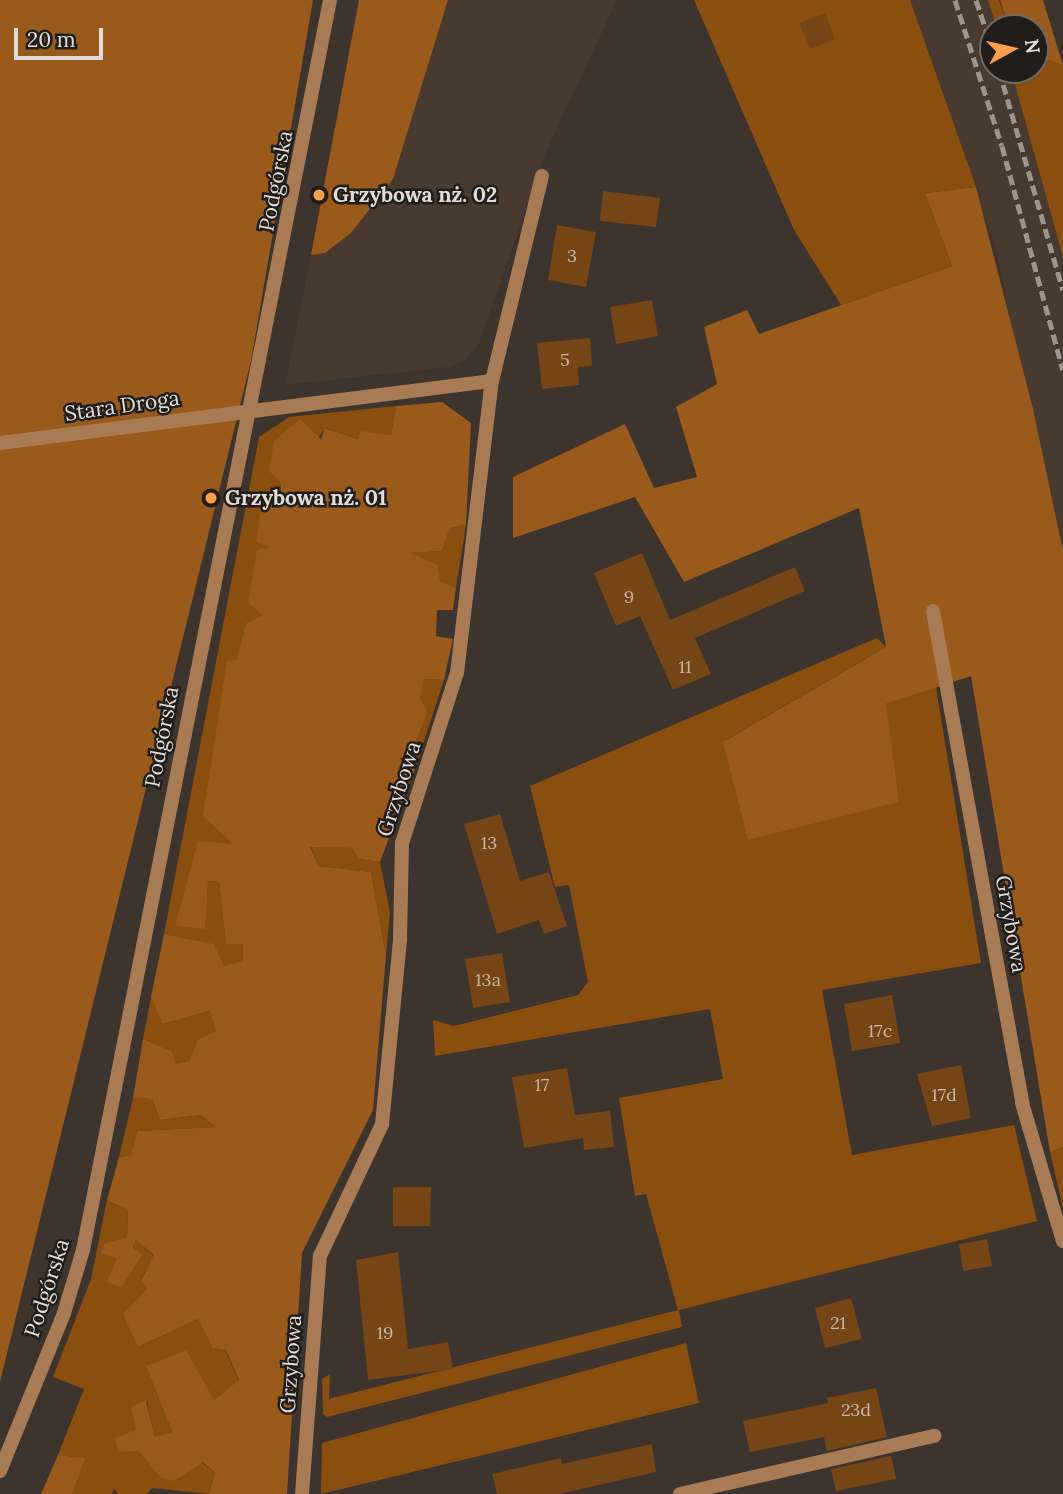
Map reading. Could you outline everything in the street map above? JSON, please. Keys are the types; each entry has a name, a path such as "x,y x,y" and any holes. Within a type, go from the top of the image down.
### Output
{"street":[{"name":"Podgórska","path":"0,1471 64,1313 83,1251 330,0"},
{"name":"Grzybowa","path":"302,1494 320,1256 382,1124 400,939 402,843 457,673 492,381 542,176"},
{"name":"Stara Droga","path":"0,443 250,409 492,381"},
{"name":"Grzybowa","path":"933,611 1022,1103 1063,1241"},
{"path":"680,1494 934,1436"}],"shaded area":[{"path":"0,0 313,0 251,361 0,1382"},
{"path":"359,0 448,0 393,179 351,233 325,253 311,255"},
{"path":"448,0 617,0 545,154 479,343 465,361 449,367 285,385 311,255 325,253 393,179"},
{"path":"694,0 910,0 976,187 925,193 952,266 841,305 794,230"},
{"path":"909,0 999,0 1004,14 979,14 979,84 1029,84 1063,181 1063,561 1059,562 997,252"},
{"path":"988,0 999,0 1004,14 992,14"},
{"path":"1000,0 1043,0 1047,14 1004,14"},
{"path":"1049,20 1063,65 1049,60"},
{"path":"1049,60 1063,65 1063,257 1015,84 1049,84"},
{"path":"976,187 1033,409 1063,551 1063,1147 1050,1152 971,676 886,704 899,802 748,840 723,742 886,647 859,508 684,582 635,497 513,538 513,477 625,424 654,488 697,477 676,407 717,384 704,327 747,310 759,334 952,266 925,193"},
{"path":"442,402 471,423 466,525 450,528 442,551 410,553 437,565 440,581 456,588 453,610 437,610 436,636 453,639 444,680 424,679 420,699 428,712 408,761 416,766 380,862 359,859 352,848 310,847 319,866 371,872 386,955 373,1110 302,1253 287,1494 209,1494 215,1473 203,1462 174,1481 160,1477 138,1451 118,1452 115,1438 136,1430 131,1407 146,1400 155,1437 172,1432 146,1366 186,1350 214,1400 239,1380 226,1350 212,1348 198,1319 138,1347 123,1314 147,1289 141,1280 154,1255 136,1240 133,1248 142,1255 121,1288 107,1282 117,1258 101,1253 104,1243 127,1237 128,1210 107,1200 119,1157 131,1155 137,1131 216,1127 201,1115 160,1120 152,1099 133,1098 143,1039 172,1051 175,1063 189,1061 198,1039 216,1031 210,1011 162,1024 151,997 164,934 214,944 224,966 243,961 243,944 226,944 219,882 208,881 205,929 175,926 198,841 233,844 203,816 227,661 236,660 246,623 263,615 248,603 257,550 272,547 256,542 261,508 280,505 281,483 269,471 274,441 300,419 321,439 325,428 358,439 361,431 391,435 396,406"},
{"path":"396,406 391,435 361,432 358,439 326,428 281,483 264,615 246,623 236,660 234,845 208,881 219,882 226,944 244,944 243,962 224,966 213,944 164,934 259,437 289,417"},
{"path":"466,525 456,588 439,581 408,553 442,551 450,528"},
{"path":"877,638 886,647 726,740 886,704 936,687 981,963 822,990 852,1155 1014,1125 1037,1221 679,1310 682,1327 327,1417 323,1414 322,1379 330,1374 329,1399 678,1310 646,1194 635,1196 619,1098 723,1079 710,1009 435,1056 433,1020 454,1026 578,995 588,982 569,885 555,887 530,786"},
{"path":"424,679 444,680 416,766 408,761 428,712 419,699"},
{"path":"310,846 352,848 359,859 380,862 390,912 386,955 371,872 319,866"},
{"path":"151,997 162,1024 210,1011 216,1031 198,1039 189,1061 174,1063 172,1051 143,1039"},
{"path":"133,1098 152,1099 160,1120 201,1115 217,1127 137,1131 131,1155 119,1157"},
{"path":"1063,1147 1063,1208 1050,1152"},
{"path":"107,1200 128,1210 127,1237 104,1243 101,1253 117,1257 133,1248 136,1239 154,1256 141,1279 147,1289 138,1347 198,1319 212,1348 225,1349 239,1381 214,1400 146,1366 172,1432 155,1438 147,1401 136,1430 118,1451 138,1451 160,1477 202,1462 215,1473 209,1494 152,1488 147,1494 118,1494 114,1489 112,1494 72,1494 86,1458 58,1455 84,1389 53,1377 91,1279"},
{"path":"686,1343 699,1403 321,1494 322,1443"},
{"path":"58,1455 86,1458 72,1494 41,1494"}],"building":[{"path":"825,13 835,39 810,49 799,23"},
{"path":"603,191 660,198 656,227 600,221"},
{"path":"557,225 596,232 586,287 548,280"},
{"path":"652,300 658,336 616,344 610,307"},
{"path":"590,338 592,366 578,367 579,385 542,389 537,343"},
{"path":"642,553 670,620 795,567 805,591 695,638 711,674 673,690 640,616 616,626 594,573"},
{"path":"500,814 520,881 549,872 567,926 544,934 539,920 497,934 464,824"},
{"path":"502,953 510,1002 473,1008 465,959"},
{"path":"892,995 900,1043 852,1051 844,1004"},
{"path":"961,1065 971,1118 932,1126 917,1074"},
{"path":"567,1068 575,1115 610,1111 614,1147 584,1150 583,1138 524,1148 512,1077"},
{"path":"393,1187 431,1187 430,1226 393,1226"},
{"path":"987,1239 992,1266 963,1271 959,1244"},
{"path":"398,1252 408,1349 448,1342 453,1369 368,1380 356,1260"},
{"path":"851,1298 862,1339 825,1348 815,1308"},
{"path":"876,1388 887,1437 827,1451 824,1437 750,1452 743,1421 828,1403 827,1398"},
{"path":"652,1444 656,1472 559,1494 497,1494 492,1474 561,1458 562,1464"},
{"path":"891,1456 896,1479 836,1491 831,1469"}],"railway":[{"path":"955,0 1002,146 1063,370"},
{"path":"976,0 981,14"},
{"path":"1003,84 1063,290"}],"place":[{"name":"Grzybowa nż. 02","path":"319,195"},
{"name":"Grzybowa nż. 01","path":"211,498"}]}
